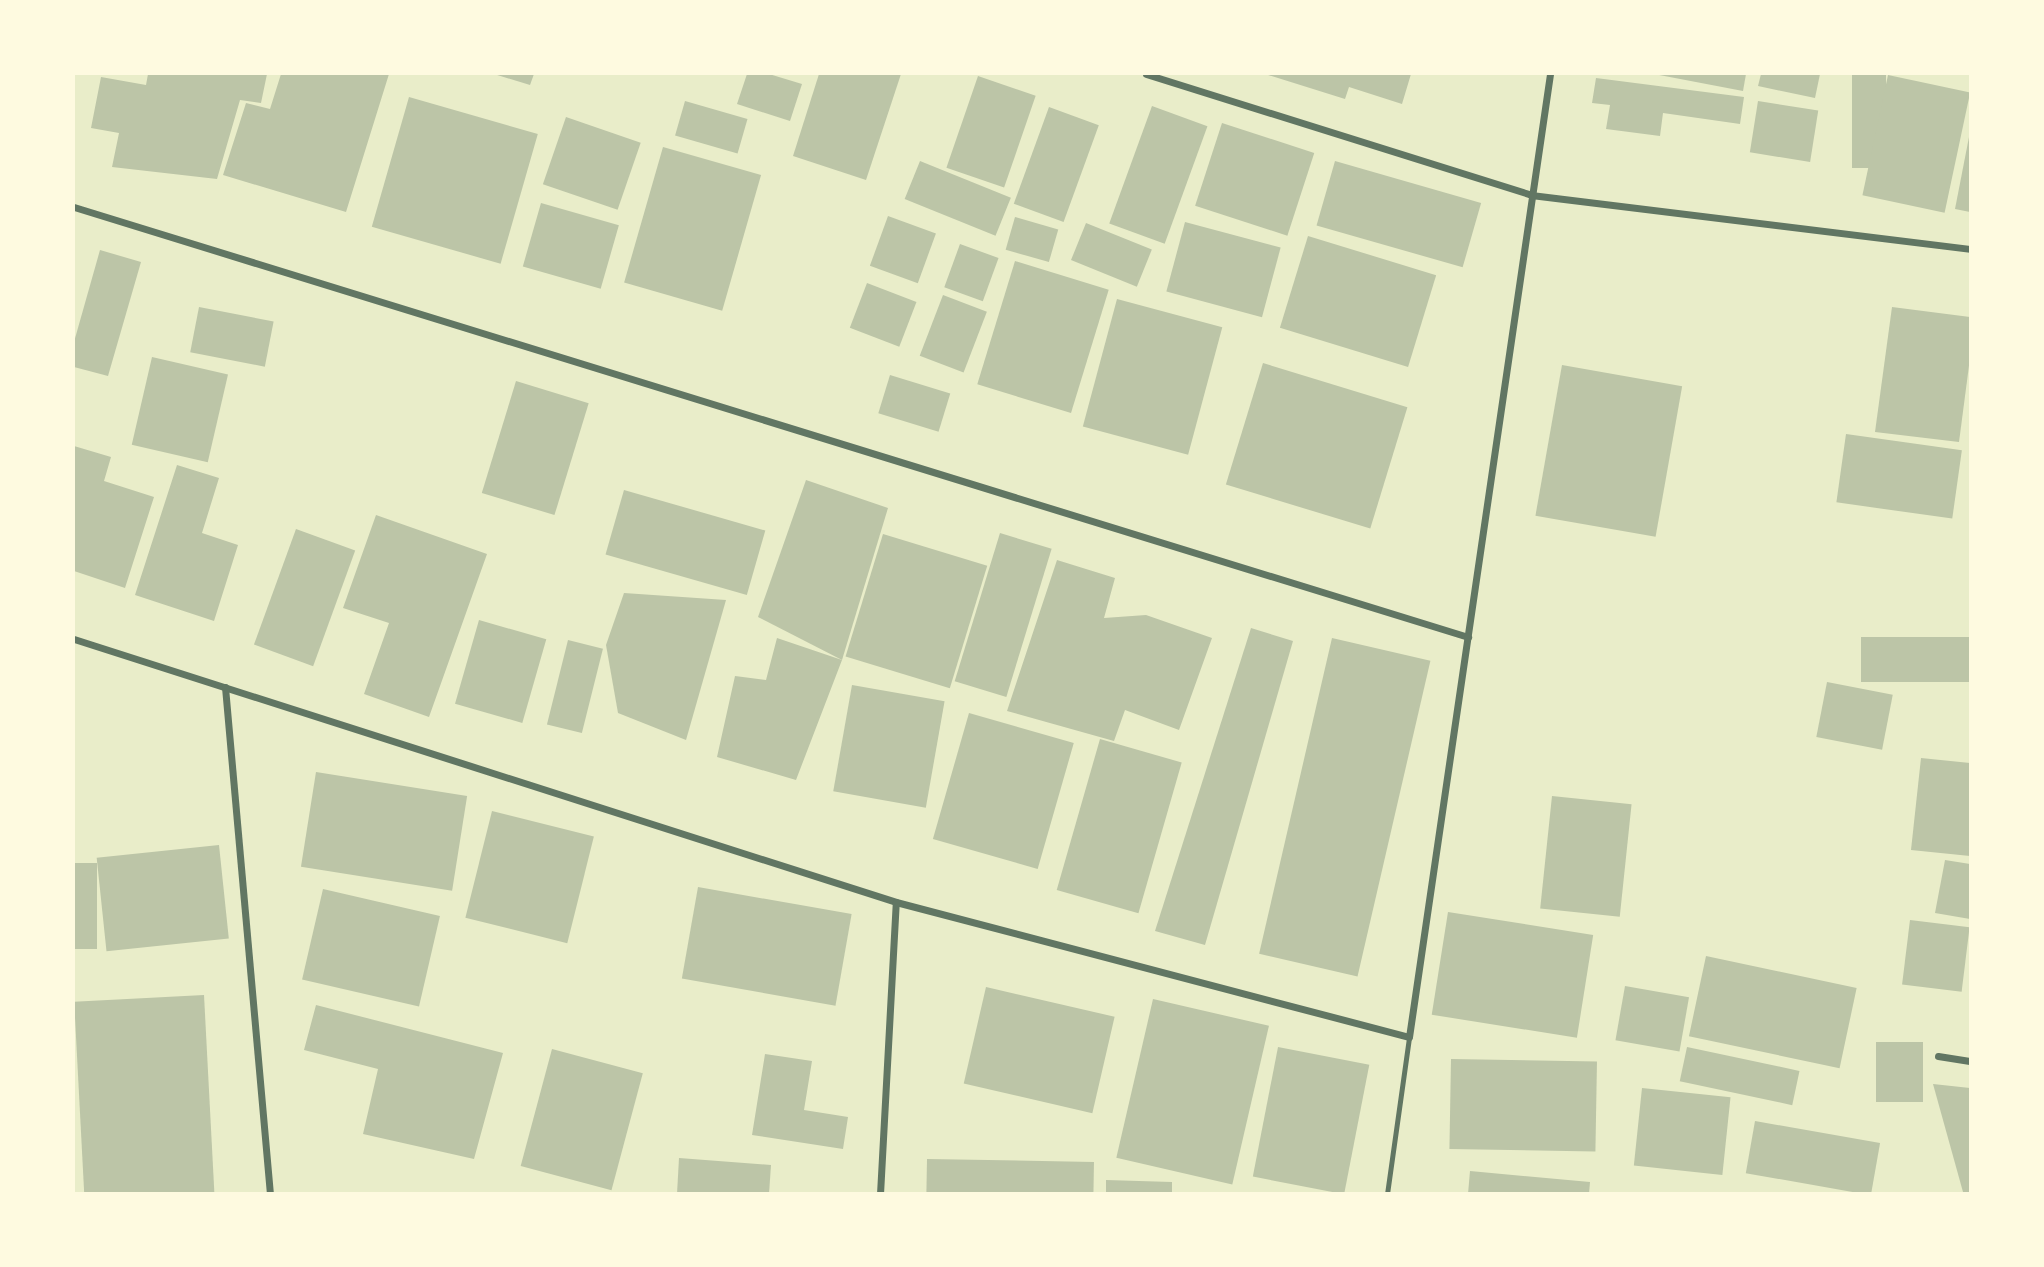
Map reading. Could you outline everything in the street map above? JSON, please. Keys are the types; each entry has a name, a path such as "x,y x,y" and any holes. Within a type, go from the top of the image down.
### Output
{"street":[{"path":"1146,74 1531,195 1970,249"},
{"path":"74,639 895,902 1409,1037 1550,74"},
{"path":"74,207 1468,637"},
{"path":"225,687 270,1194"},
{"path":"880,1194 895,902"},
{"path":"1938,1056 1970,1061"}],"lane":[{"path":"1387,1194 1409,1037"}],"building":[{"path":"148,74 267,74 261,103 240,100 217,179 112,167 119,133 91,128 101,77 146,85"},
{"path":"281,74 389,74 346,212 223,175 246,103 270,109"},
{"path":"494,74 534,74 530,85"},
{"path":"747,74 769,74 802,84 790,121 737,104"},
{"path":"819,74 901,74 866,180 793,156"},
{"path":"1265,74 1411,74 1402,104 1349,87 1345,99"},
{"path":"1654,74 1746,74 1743,91"},
{"path":"1761,74 1820,74 1815,98 1758,86"},
{"path":"1852,74 1886,74 1886,168 1852,168"},
{"path":"1888,75 1970,92 1945,213 1862,195"},
{"path":"978,76 1036,96 1004,188 946,168"},
{"path":"1596,78 1744,97 1740,124 1663,113 1660,136 1606,129 1610,105 1592,103"},
{"path":"409,97 538,134 501,264 372,227"},
{"path":"685,101 747,119 738,154 675,136"},
{"path":"1758,101 1818,111 1810,162 1750,152"},
{"path":"1152,106 1207,126 1165,244 1109,223"},
{"path":"1049,107 1099,125 1064,222 1014,204"},
{"path":"566,117 641,143 618,210 543,184"},
{"path":"1222,123 1314,153 1287,236 1195,206"},
{"path":"1970,137 1970,212 1955,209"},
{"path":"663,147 761,175 722,311 624,283"},
{"path":"920,161 1011,198 996,236 905,199"},
{"path":"1335,161 1481,203 1463,267 1317,225"},
{"path":"541,203 619,225 601,289 523,266"},
{"path":"888,216 936,233 918,283 870,266"},
{"path":"1015,217 1058,229 1049,262 1006,250"},
{"path":"1185,222 1281,248 1262,317 1166,292"},
{"path":"1086,223 1152,250 1137,287 1071,260"},
{"path":"1308,236 1436,275 1408,367 1280,328"},
{"path":"960,244 999,258 983,301 944,287"},
{"path":"100,250 141,262 108,376 74,367 74,342"},
{"path":"1015,261 1109,290 1071,413 977,384"},
{"path":"867,283 916,302 899,347 850,328"},
{"path":"943,295 987,312 964,373 920,356"},
{"path":"1117,299 1222,327 1188,455 1083,427"},
{"path":"199,307 274,322 265,367 190,352"},
{"path":"1892,307 1970,317 1970,358 1959,442 1875,432"},
{"path":"152,357 228,375 208,462 132,445"},
{"path":"1263,363 1407,407 1370,529 1226,484"},
{"path":"1562,365 1682,386 1656,537 1535,516"},
{"path":"890,375 950,393 939,432 878,413"},
{"path":"516,381 589,403 554,515 482,493"},
{"path":"1846,434 1962,450 1952,519 1836,502"},
{"path":"74,446 111,457 104,481 154,497 125,588 74,571"},
{"path":"177,465 219,478 202,533 238,545 214,621 135,595"},
{"path":"806,480 888,508 842,660 758,617"},
{"path":"624,490 765,531 747,595 606,554"},
{"path":"376,515 487,554 429,717 364,694 389,623 343,608"},
{"path":"296,529 355,551 313,666 254,645"},
{"path":"1000,533 1052,549 1006,697 955,681"},
{"path":"883,534 987,566 950,688 846,656"},
{"path":"1057,560 1115,578 1104,618 1146,615 1212,638 1179,730 1125,710 1114,741 1007,711"},
{"path":"624,593 726,600 686,740 618,713 606,645"},
{"path":"479,620 546,639 522,723 455,704"},
{"path":"1251,628 1293,641 1205,945 1155,931"},
{"path":"1861,637 1970,637 1970,682 1861,682"},
{"path":"777,638 842,660 796,780 717,757 735,676 766,680"},
{"path":"1332,638 1430,661 1358,976 1259,954"},
{"path":"568,640 603,649 582,733 547,724"},
{"path":"1827,682 1893,695 1882,750 1816,737"},
{"path":"852,685 945,701 926,808 833,791"},
{"path":"969,713 1074,743 1038,869 933,839"},
{"path":"1100,739 1182,762 1138,913 1057,890"},
{"path":"1921,758 1970,763 1970,856 1911,850"},
{"path":"316,772 467,796 452,891 301,867"},
{"path":"1552,796 1632,804 1620,917 1540,908"},
{"path":"492,811 594,836 567,943 465,918"},
{"path":"219,845 229,938 106,951 97,858"},
{"path":"1945,860 1970,864 1970,919 1935,913"},
{"path":"74,863 97,863 97,949 74,949"},
{"path":"698,887 852,914 835,1006 682,979"},
{"path":"323,889 440,916 419,1007 302,980"},
{"path":"1448,912 1593,935 1577,1038 1432,1015"},
{"path":"1910,920 1970,927 1962,992 1902,985"},
{"path":"1706,956 1857,988 1840,1068 1689,1036"},
{"path":"1625,986 1689,997 1679,1051 1615,1040"},
{"path":"986,987 1115,1017 1092,1113 964,1083"},
{"path":"204,995 214,1194 84,1194 74,1002"},
{"path":"1153,999 1269,1026 1232,1185 1116,1158"},
{"path":"316,1005 503,1053 474,1159 363,1134 378,1069 304,1050"},
{"path":"1876,1042 1923,1042 1923,1102 1876,1102"},
{"path":"1278,1047 1369,1065 1344,1194 1253,1177"},
{"path":"1687,1047 1799,1071 1792,1105 1680,1081"},
{"path":"552,1049 643,1073 611,1190 521,1166"},
{"path":"765,1054 812,1061 804,1110 848,1117 843,1149 752,1135"},
{"path":"1451,1059 1597,1062 1595,1152 1449,1149"},
{"path":"1933,1084 1970,1088 1970,1193 1963,1192"},
{"path":"1642,1088 1731,1097 1722,1175 1634,1166"},
{"path":"1755,1121 1880,1143 1871,1194 1746,1173"},
{"path":"679,1158 771,1165 769,1194 677,1194"},
{"path":"927,1159 1094,1162 1093,1194 926,1194"},
{"path":"1470,1171 1590,1182 1589,1194 1468,1194"},
{"path":"1106,1180 1172,1182 1172,1194 1106,1194"}]}
